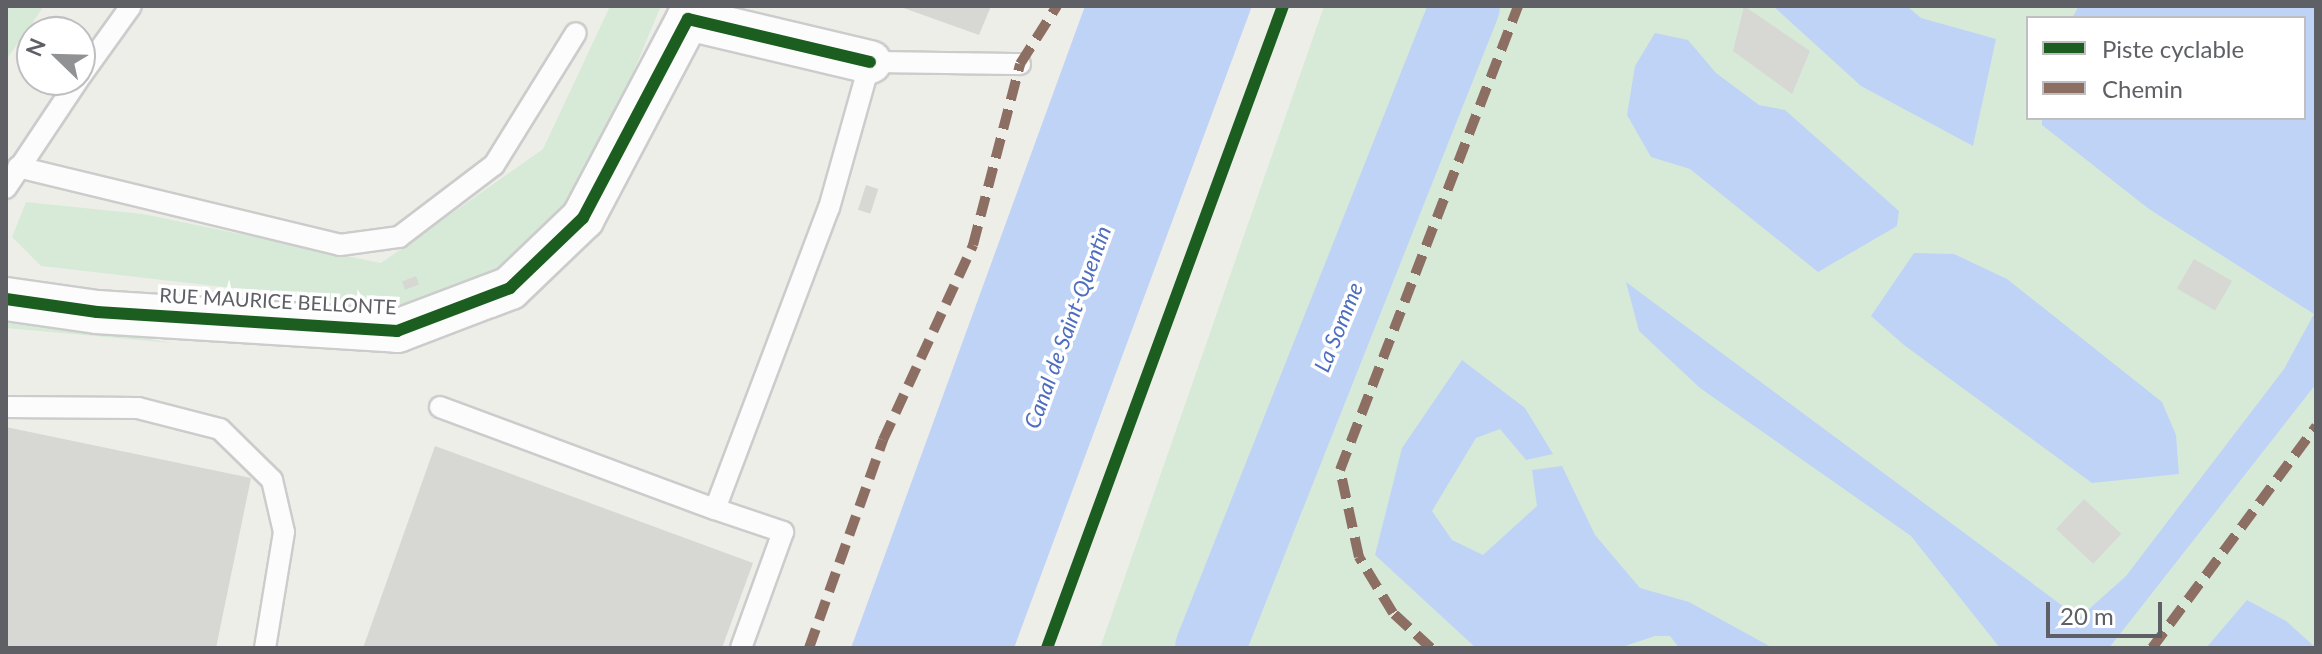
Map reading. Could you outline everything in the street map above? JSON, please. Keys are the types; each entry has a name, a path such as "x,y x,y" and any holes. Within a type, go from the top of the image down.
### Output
{"street":[{"name":"RUE MAURICE BELLONTE","path":"6,299 97,312 397,331 510,288 583,218 690,13 870,62"}],"lane":[{"path":"96,55 131,6"},
{"path":"18,167 340,245 399,237 494,165 576,33"},
{"path":"715,509 829,208 870,62 1020,64"},
{"path":"6,188 67,96"},
{"path":"6,407 138,408 220,429 272,480 284,532 265,648"},
{"path":"440,407 783,532 741,648"}],"green space":[{"path":"6,6 44,6 37,16 16,16 16,46 6,60"},
{"path":"610,6 661,6 588,180 506,265 406,308 41,266 12,237 26,202 143,214 381,263 543,149"},
{"path":"1324,6 2316,6 2316,648 1100,648"},
{"path":"6,313 172,343 6,328"}],"water":[{"name":"Canal de Saint-Quentin","path":"1085,6 1252,6 1014,648 851,648"},
{"path":"1773,6 1907,6 1921,18 1996,39 1973,146 1861,86"},
{"path":"2079,6 2316,6 2316,384 2109,648 2000,648 1911,536 1700,388 1639,331 1626,282 2079,618 2126,576 2284,369 2314,314 2149,209 2042,125 2042,120 2306,120 2306,16 2073,16"},
{"path":"1655,33 1688,40 1716,73 1759,105 1785,110 1899,211 1897,226 1818,272 1690,169 1651,157 1627,115 1635,66"},
{"path":"1914,253 1954,254 2007,279 2162,402 2176,435 2179,474 2092,483 1904,345 1871,316"},
{"path":"1462,360 1525,408 1553,454 1526,460 1500,429 1476,438 1432,511 1452,540 1483,555 1537,506 1532,470 1562,466 1595,535 1640,588 1689,602 1773,648 1679,648 1670,636 1655,636 1619,648 1476,648 1375,555 1402,448"},
{"path":"2247,600 2286,621 2316,648 2206,648"}],"building":[{"path":"898,6 991,6 979,35"},
{"path":"1744,6 1810,51 1792,94 1733,51"},
{"path":"866,185 878,189 870,214 858,210"},
{"path":"2194,259 2232,281 2215,310 2177,288"},
{"path":"416,276 419,284 405,290 402,281"},
{"path":"6,427 251,478 216,648 6,648"},
{"path":"435,446 753,563 722,648 363,648"},
{"path":"2084,499 2121,534 2093,564 2056,529"}],"waterway":[{"name":"La Somme","path":"1210,648 1465,6"}],"marked path":[{"path":"809,648 883,440 973,245 1020,64 1057,6"},
{"path":"1431,648 1393,613 1359,557 1340,470 1518,6"},
{"path":"2152,648 2316,426"}],"cycle path":[{"path":"1047,648 1283,6"},
{"path":"6,299 97,312 397,331 510,288 583,218 688,19 870,62"}]}
